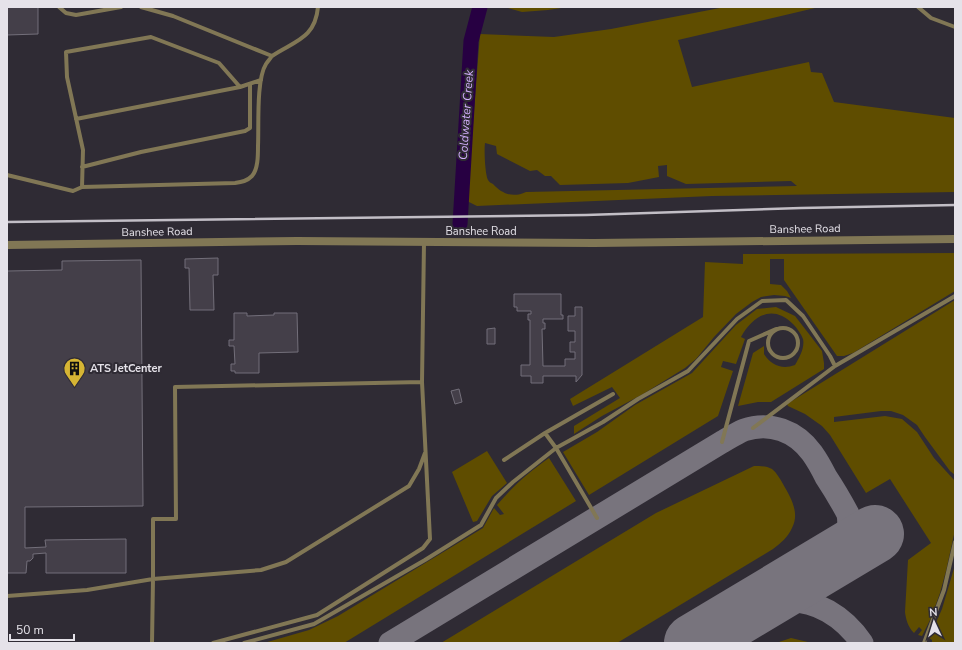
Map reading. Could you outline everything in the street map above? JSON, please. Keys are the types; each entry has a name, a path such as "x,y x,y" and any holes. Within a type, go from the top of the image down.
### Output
{"street":[{"name":"Banshee Road","path":"7,245 297,242 594,243 955,239"}],"lane":[{"path":"59,7 66,12 76,15 121,7"},
{"path":"141,7 159,9 272,56"},
{"path":"7,175 73,191 82,187 245,182 253,175 256,166 261,80 266,64 272,56 297,43 309,32 314,24 318,7"},
{"path":"918,7 931,18 955,27"},
{"path":"82,187 83,150 67,77 66,52 151,37 219,63 240,86"},
{"path":"76,119 250,84 261,80"},
{"path":"82,167 141,152 246,131 250,128 250,84"},
{"path":"213,643 317,615 423,548 430,539 422,382 424,242"},
{"path":"753,428 835,366 955,296"},
{"path":"244,643 314,624 425,560 481,524 496,498 513,482 556,448 603,422 638,399 688,371 736,319 762,301 786,300 803,316 835,366"},
{"path":"722,442 749,341 776,329 791,329 797,337 798,347 792,355 787,357 777,357 770,350 768,341 772,332 776,329"},
{"path":"152,643 153,519 176,519 175,387 422,382"},
{"path":"504,460 545,433 613,394"},
{"path":"545,433 556,448 597,518"},
{"path":"7,596 87,590 153,579 261,570 286,562 409,486 419,469 426,451"},
{"path":"924,643 944,590 955,542"}],"shaded area":[{"path":"494,7 568,7 522,12 508,8"},
{"path":"725,7 815,7 678,40 692,87 809,62 811,72 822,73 834,102 955,118 955,192 712,196 477,206 467,201 480,34 554,37 611,29","holes":["485,143 496,146 497,154 530,171 537,170 545,176 551,176 560,185 628,183 659,177 658,166 667,165 667,176 686,184 791,181 797,186 526,192 512,195 504,193 489,181 487,177"]},
{"path":"955,253 955,291 853,353 844,356 837,356 784,280 784,259 770,259 770,284 781,285 791,298 774,295 761,297 752,302 736,314 696,359 685,368 574,434 574,426 620,398 612,387 573,406 570,399 703,317 705,262 743,264 743,254"},
{"path":"955,300 955,475 950,471 917,425 903,415 891,411 881,411 834,417 834,422 885,416 902,419 917,432 934,458 955,481 955,530 940,593 931,618 922,636 918,635 922,630 919,627 914,633 912,631 905,615 908,560 931,543 890,479 866,493 830,435 822,426 787,404"},
{"path":"776,307 795,316 809,334 822,351 824,369 771,402 758,402 738,406 753,353 764,346 764,354 773,364 786,367 795,365 802,349 803,339 801,335 786,318 778,314 771,314 757,318 751,323 741,337 745,339 736,364 723,361 721,367 733,371 718,416 589,495 563,452 597,432 635,405 692,373 736,325 757,309"},
{"path":"487,451 507,483 492,496 477,521 473,522 452,472"},
{"path":"549,458 576,501 344,643 264,643 309,630 338,616 483,528 494,508 500,515 504,514 497,505 515,485"},
{"path":"754,466 770,468 777,474 794,506 794,522 786,537 773,549 617,643 441,643 656,513"},
{"path":"955,565 955,643 932,643 932,640 929,638 942,609"},
{"path":"791,638 812,643 776,643"}],"building":[{"path":"7,7 38,7 38,34 7,35"},
{"path":"218,258 218,275 213,275 214,310 190,310 189,268 185,268 185,259"},
{"name":"ATS JetCenter","path":"141,260 143,506 25,507 25,548 46,547 45,540 126,539 126,573 46,573 46,553 33,554 33,558 30,561 27,561 26,573 7,573 7,271 62,270 62,261"},
{"path":"514,294 561,294 561,315 563,315 563,319 543,319 545,329 542,329 543,366 565,366 565,359 575,359 575,352 570,352 570,342 575,342 575,331 568,331 568,316 575,316 575,307 582,307 582,375 576,382 576,376 543,376 543,383 531,383 531,376 521,376 521,365 530,365 530,320 528,320 528,314 531,314 531,311 517,311 517,307 514,307"},
{"path":"234,313 247,313 247,316 274,315 274,313 297,313 298,352 259,353 259,373 235,373 235,371 231,371 231,364 235,364 234,346 229,346 229,340 234,340"},
{"path":"495,328 495,344 487,344 487,329"},
{"path":"459,389 462,402 455,404 451,391"}],"waterway":[{"name":"Coldwater Creek","path":"460,224 471,41 480,7"}],"taxiway":[{"path":"390,643 722,442 741,431 754,428 763,427 782,430 806,445 816,459 848,514 848,532 842,548 836,558"},
{"path":"744,613 767,604 782,601 794,601 818,606 838,617 862,643"}],"runway":[{"path":"693,643 875,534"}],"railway":[{"path":"7,222 586,215 955,205"}],"place":[{"name":"ATS JetCenter","path":"75,388"}]}
